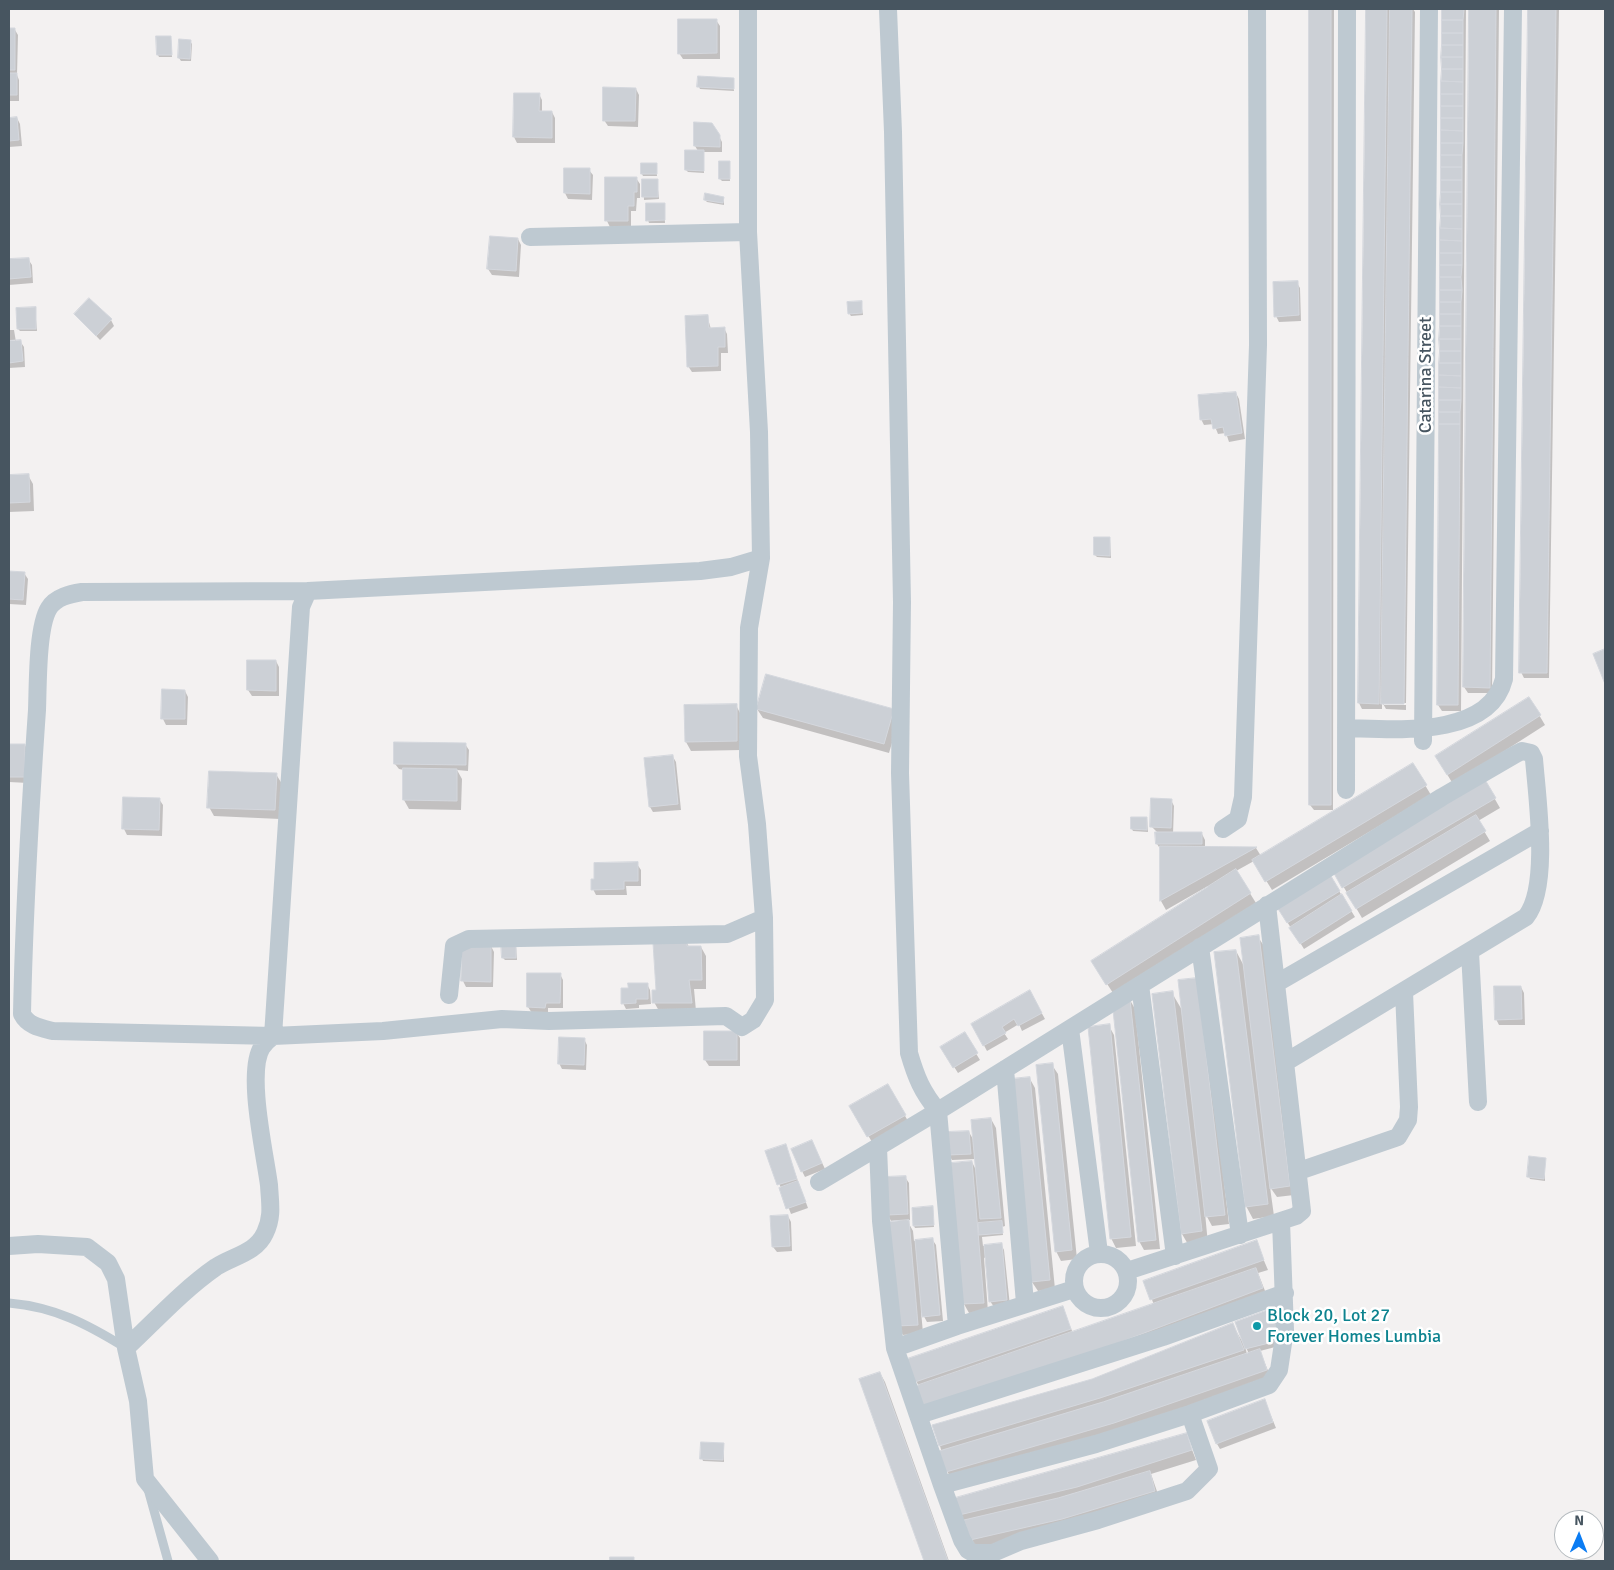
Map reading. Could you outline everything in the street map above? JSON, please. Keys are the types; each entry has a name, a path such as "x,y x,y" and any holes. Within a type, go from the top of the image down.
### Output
{"street":[{"path":"748,9 748,232 759,432 761,558 749,628 748,756 757,824 764,918 765,1000 753,1020 742,1027 726,1016 549,1021 502,1019 383,1031 272,1036 53,1031 34,1026 22,1014 23,953 40,655 44,620 49,608 56,601 66,595 82,592 308,591 700,571 732,567 761,558"},
{"path":"888,9 893,132 902,592 900,773 909,1053 924,1095 938,1111 956,1326"},
{"path":"1223,829 1238,818 1243,797 1258,345 1257,9"},
{"path":"1346,9 1346,790"},
{"name":"Catarina Street","path":"1423,735 1429,9"},
{"path":"1346,728 1423,735 1465,719 1480,709 1501,690 1504,679 1513,9"},
{"path":"530,237 748,232"},
{"path":"126,1348 199,1280 218,1266 252,1249 265,1234 271,1219 257,1110 256,1078 261,1048 272,1036 301,607 308,591"},
{"path":"819,1182 938,1111 1267,904 1522,751 1531,753 1534,759 1540,831 1536,896 1532,910 1518,924 1286,1062"},
{"path":"1277,983 1540,831"},
{"path":"1127,1271 1296,1216 1302,1211 1299,1171 1267,904"},
{"path":"449,995 454,946 469,939 727,934 764,918"},
{"path":"1200,947 1240,1235"},
{"path":"1470,952 1478,1102"},
{"path":"1140,984 1176,1256"},
{"path":"1299,1171 1398,1137 1404,1130 1409,1107 1404,992"},
{"path":"1070,1029 1099,1253"},
{"path":"1005,1069 1025,1303"},
{"path":"878,1147 881,1221 895,1348 942,1485 962,1540 968,1550 973,1554 993,1553 1021,1541 1098,1520 1187,1491 1209,1469 1190,1414"},
{"path":"942,1485 1096,1444 1190,1414 1269,1385 1278,1370 1285,1330 1281,1221"},
{"path":"9,1246 38,1244 87,1247 108,1263 116,1280 126,1348 138,1401 145,1479 210,1561"},
{"path":"1099,1253 1116,1258 1127,1271 1128,1284 1124,1296 1115,1305 1104,1309 1091,1307 1080,1300 1074,1289 1073,1277 1078,1265 1087,1257 1099,1253"},
{"path":"895,1348 1025,1303 1074,1289"},
{"path":"918,1415 1153,1340 1285,1293"}],"lane":[{"path":"9,1303 26,1304 57,1312 83,1322 126,1348"},
{"path":"145,1479 168,1561"}],"building":[{"path":"1309,9 1331,9 1331,805 1309,805"},
{"path":"1366,9 1387,9 1379,704 1358,703"},
{"path":"1390,9 1412,9 1404,704 1381,704"},
{"path":"1442,9 1464,9 1463,20 1442,20"},
{"path":"1469,9 1496,9 1490,688 1463,687"},
{"path":"1528,9 1556,9 1547,673 1519,673"},
{"path":"678,19 717,19 717,53 678,54"},
{"path":"1442,20 1463,20 1463,33 1442,33"},
{"path":"9,28 15,28 15,70 9,70"},
{"path":"1442,33 1463,33 1463,45 1442,45"},
{"path":"156,36 171,36 172,55 157,55"},
{"path":"179,39 191,40 190,59 178,58"},
{"path":"1442,45 1463,45 1463,57 1441,57"},
{"path":"1441,57 1463,57 1463,69 1442,69"},
{"path":"1442,69 1463,69 1463,82 1441,81"},
{"path":"9,73 17,73 17,95 9,95"},
{"path":"698,76 734,78 734,89 697,87"},
{"path":"1441,81 1463,82 1463,94 1441,94"},
{"path":"603,87 636,88 635,121 603,121"},
{"path":"514,93 540,93 539,111 552,111 552,138 513,137"},
{"path":"1441,94 1463,94 1463,106 1441,106"},
{"path":"1441,106 1463,106 1463,118 1441,118"},
{"path":"17,117 19,140 9,141 9,118"},
{"path":"1441,118 1463,118 1463,131 1441,130"},
{"path":"694,122 712,123 720,135 720,147 694,146"},
{"path":"1441,130 1463,131 1463,143 1441,143"},
{"path":"1441,143 1463,143 1462,155 1441,155"},
{"path":"685,150 704,150 704,171 685,170"},
{"path":"1441,155 1462,155 1462,167 1441,167"},
{"path":"719,161 730,161 730,179 719,179"},
{"path":"641,163 657,163 657,174 641,174"},
{"path":"1441,167 1462,167 1462,180 1441,180"},
{"path":"564,168 590,168 590,194 564,193"},
{"path":"605,177 637,177 637,192 634,192 634,206 628,206 628,221 605,221"},
{"path":"642,179 658,179 658,197 642,197"},
{"path":"1441,180 1462,180 1462,192 1441,192"},
{"path":"1441,192 1462,192 1462,204 1440,204"},
{"path":"705,193 724,197 723,203 704,200"},
{"path":"646,203 665,203 665,220 646,221"},
{"path":"1440,204 1462,204 1462,216 1441,216"},
{"path":"1441,216 1462,216 1462,229 1440,228"},
{"path":"1440,228 1462,229 1462,241 1440,240"},
{"path":"490,236 518,238 516,271 487,269"},
{"path":"1440,240 1462,241 1462,253 1440,253"},
{"path":"1440,253 1462,253 1462,265 1440,265"},
{"path":"29,258 31,277 9,279 9,259"},
{"path":"1440,265 1462,265 1461,277 1440,277"},
{"path":"1440,277 1461,277 1462,290 1440,290"},
{"path":"1298,281 1299,315 1274,317 1273,282"},
{"path":"1440,290 1462,290 1461,302 1440,302"},
{"path":"89,298 112,319 96,336 74,314"},
{"path":"862,301 862,313 848,314 847,302"},
{"path":"1440,302 1461,302 1461,314 1440,314"},
{"path":"36,307 36,329 17,329 16,308"},
{"path":"1440,314 1461,314 1461,326 1440,326"},
{"path":"708,315 709,328 725,327 725,347 718,347 718,366 687,367 685,316"},
{"path":"1440,326 1461,326 1461,339 1439,339"},
{"path":"1439,339 1461,339 1461,351 1440,351"},
{"path":"21,340 23,361 9,363 9,341"},
{"path":"1440,351 1461,351 1461,363 1439,363"},
{"path":"1439,363 1461,363 1461,376 1439,375"},
{"path":"1439,375 1461,376 1461,388 1439,387"},
{"path":"1439,387 1461,388 1461,400 1439,400"},
{"path":"1236,392 1242,433 1225,436 1223,427 1213,429 1211,419 1200,420 1198,395"},
{"path":"1439,400 1461,400 1460,412 1439,412"},
{"path":"1439,412 1460,412 1460,424 1439,424"},
{"path":"1439,424 1460,424 1458,705 1437,705"},
{"path":"29,474 30,502 9,503 9,475"},
{"path":"1094,537 1110,537 1110,556 1094,555"},
{"path":"9,571 25,572 23,600 9,599"},
{"path":"1605,649 1605,684 1593,654"},
{"path":"247,660 276,660 276,691 247,690"},
{"path":"766,674 894,709 884,744 756,709"},
{"path":"162,689 185,690 185,719 161,719"},
{"path":"1529,697 1541,715 1447,775 1435,756"},
{"path":"737,704 737,741 685,742 684,705"},
{"path":"394,742 466,743 466,765 394,764"},
{"path":"9,744 25,744 25,777 9,777"},
{"path":"673,755 678,804 649,807 644,758"},
{"path":"1413,763 1427,785 1265,882 1252,860"},
{"path":"403,768 457,769 457,801 403,800"},
{"path":"209,771 277,773 275,810 207,808"},
{"path":"1484,778 1496,798 1342,888 1331,868"},
{"path":"123,797 160,798 159,830 122,829"},
{"path":"1151,798 1172,799 1171,828 1150,827"},
{"path":"1476,815 1486,831 1356,909 1346,893"},
{"path":"1131,817 1147,817 1147,830 1131,829"},
{"path":"1155,832 1202,832 1202,844 1156,844"},
{"path":"1160,846 1257,847 1160,901"},
{"path":"638,862 638,881 624,881 624,889 591,890 591,879 594,879 594,863"},
{"path":"1236,869 1251,893 1106,985 1091,961"},
{"path":"1328,871 1340,891 1287,923 1275,904"},
{"path":"1342,894 1352,911 1300,944 1289,928"},
{"path":"1259,935 1290,1186 1270,1189 1240,938"},
{"path":"687,942 687,946 701,946 702,980 689,980 692,1003 652,1003 652,990 656,990 653,943"},
{"path":"501,943 516,943 516,958 502,958"},
{"path":"462,945 491,945 491,982 461,981"},
{"path":"1236,950 1268,1204 1245,1207 1214,952"},
{"path":"527,973 561,973 560,1003 546,1003 545,1008 527,1007"},
{"path":"1197,978 1225,1215 1205,1217 1178,980"},
{"path":"628,983 648,983 648,999 636,999 636,1003 621,1004 621,988 628,988"},
{"path":"1494,986 1521,986 1522,1019 1495,1020"},
{"path":"1030,990 1042,1013 1018,1026 1014,1019 1002,1027 1006,1033 983,1046 971,1024"},
{"path":"1173,991 1202,1231 1181,1234 1152,994"},
{"path":"1130,999 1156,1240 1138,1242 1112,1001"},
{"path":"1110,1024 1131,1237 1110,1239 1088,1027"},
{"path":"704,1031 737,1031 737,1060 704,1060"},
{"path":"965,1032 978,1053 953,1068 940,1047"},
{"path":"559,1037 585,1038 584,1065 558,1064"},
{"path":"1053,1063 1072,1250 1055,1252 1036,1065"},
{"path":"1030,1077 1050,1280 1031,1282 1011,1079"},
{"path":"888,1084 906,1115 867,1137 849,1106"},
{"path":"991,1118 1001,1218 980,1219 971,1120"},
{"path":"969,1131 971,1154 948,1155 946,1132"},
{"path":"812,1140 822,1163 801,1172 791,1149"},
{"path":"786,1144 797,1179 777,1185 765,1151"},
{"path":"1529,1156 1546,1158 1544,1179 1527,1177"},
{"path":"972,1161 984,1303 962,1304 951,1163"},
{"path":"906,1176 908,1214 887,1215 885,1177"},
{"path":"798,1181 806,1202 786,1209 779,1188"},
{"path":"933,1206 934,1225 913,1226 912,1208"},
{"path":"788,1215 790,1246 772,1247 770,1216"},
{"path":"909,1220 918,1325 896,1326 887,1222"},
{"path":"1002,1221 1003,1233 979,1235 978,1223"},
{"path":"933,1238 940,1315 922,1317 915,1240"},
{"path":"1257,1240 1264,1260 1150,1300 1143,1281"},
{"path":"1002,1243 1007,1300 989,1302 984,1245"},
{"path":"1256,1268 1263,1288 1094,1352 923,1407 916,1386"},
{"path":"1063,1306 1071,1329 915,1382 907,1359"},
{"name":"Block 20, Lot 27 Forever Homes Lumbia","path":"1276,1307 1277,1341 1245,1349 1235,1322"},
{"path":"1233,1323 1244,1350 1100,1398 939,1446 932,1425 1092,1379"},
{"path":"1260,1349 1267,1370 1114,1423 946,1472 939,1451 1103,1402"},
{"path":"880,1372 948,1561 924,1561 859,1379"},
{"path":"1265,1399 1273,1422 1216,1444 1207,1421"},
{"path":"1187,1433 1192,1450 1077,1487 959,1515 955,1498"},
{"path":"701,1442 724,1443 723,1460 700,1459"},
{"path":"1150,1471 1155,1491 1062,1519 970,1540 964,1520 1058,1498"},
{"path":"610,1557 634,1557 634,1561 610,1561"}],"place":[{"name":"Block 20, Lot 27 Forever Homes Lumbia","path":"1257,1326"}]}
